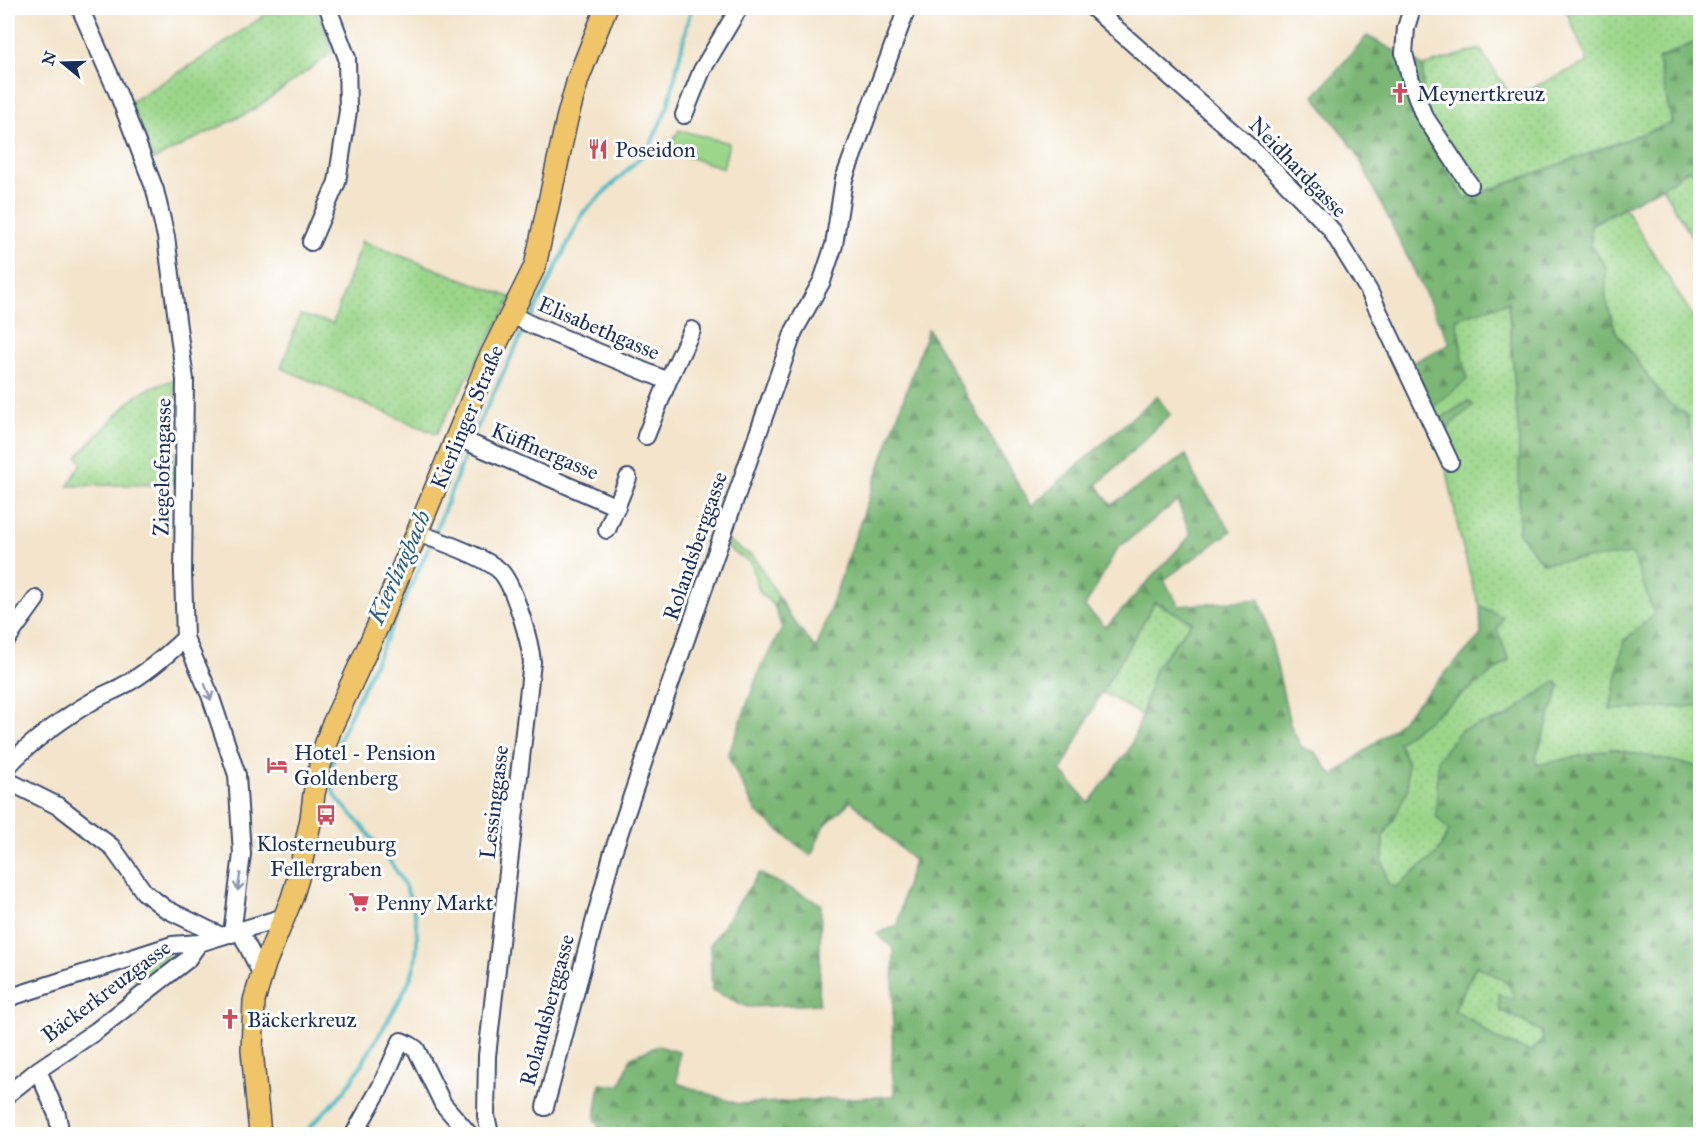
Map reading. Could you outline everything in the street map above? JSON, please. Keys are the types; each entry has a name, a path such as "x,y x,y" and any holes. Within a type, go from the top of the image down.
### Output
{"main road":[{"name":"Kierlinger Straße","path":"260,1134 252,1050 254,1001 261,975 292,898 304,854 319,769 331,728 376,630 427,537 464,440 487,363 521,319 567,119 578,80 606,8"}],"street":[{"name":"Ziegelofengasse","path":"80,8 122,103 151,180 166,237 185,380 183,573 185,638 210,695 237,775 242,854 231,934"},
{"path":"311,242 337,182 348,111 347,58 328,8"},
{"path":"684,116 702,70 739,8"},
{"name":"Rolandsberggasse","path":"544,1107 612,855 794,331 822,281 834,245 844,179 907,8"},
{"name":"Neidhardgasse","path":"1094,8 1263,159 1330,228 1369,291 1450,462"},
{"path":"1412,8 1406,28 1404,53 1411,81 1423,114 1470,185"},
{"name":"Elisabethgasse","path":"521,319 668,381"},
{"name":"Elisabethgasse","path":"646,436 692,330"},
{"name":"Küffnergasse","path":"464,440 617,507"},
{"name":"Küffnergasse","path":"607,530 628,478"},
{"name":"Lessinggasse","path":"427,537 468,553 500,571 509,584 530,646 532,662 487,1056 486,1116 490,1134"},
{"path":"8,638 36,599"},
{"path":"8,766 19,754 55,727 93,700 126,684 149,669 185,638"},
{"path":"8,781 60,807 111,847 144,892 166,909 231,934 261,975"},
{"path":"8,998 172,945 199,943 284,917"},
{"name":"Bäckerkreuzgasse","path":"8,1094 38,1070 96,1031 187,960 199,943"},
{"path":"354,1134 380,1088 401,1041 416,1049 443,1104 469,1134"},
{"path":"38,1070 57,1115 61,1134"}],"green space":[{"path":"275,8 316,8 333,52 253,110 153,160 130,102 201,59"},
{"path":"1565,8 1700,8 1700,40 1658,59 1672,123 1465,199 1422,131 1423,66 1480,49 1512,97 1588,62"},
{"path":"1367,36 1423,66 1422,131 1465,199 1672,123 1658,59 1700,40 1700,179 1689,169 1662,187 1591,224 1591,245 1606,267 1606,300 1616,332 1666,401 1686,415 1700,465 1700,706 1610,710 1624,641 1654,615 1633,554 1542,563 1519,533 1519,438 1508,302 1456,319 1467,380 1430,409 1435,422 1468,401 1473,406 1453,422 1435,445 1408,365 1450,344 1356,152 1314,96"},
{"path":"679,130 729,143 723,168 667,150"},
{"path":"1690,169 1700,179 1700,251 1662,187"},
{"path":"1624,207 1700,328 1700,465 1686,415 1666,401 1616,332 1606,300 1606,267 1591,246 1591,225"},
{"path":"362,241 512,298 436,434 281,368 300,315 333,323"},
{"path":"1508,302 1519,438 1519,533 1542,563 1633,553 1654,615 1624,641 1610,709 1700,706 1700,767 1613,749 1537,765 1535,759 1560,687 1555,681 1505,718 1461,730 1450,831 1437,854 1396,887 1388,884 1383,861 1383,836 1393,821 1407,762 1398,742 1509,660 1497,630 1503,617 1480,606 1473,587 1447,470 1435,445 1453,422 1473,406 1435,422 1430,409 1467,380 1456,319"},
{"path":"928,329 1031,506 1157,396 1170,415 1097,485 1111,505 1186,455 1195,477 1231,531 1164,580 1179,606 1260,599 1290,724 1302,748 1315,752 1333,776 1395,727 1481,635 1480,606 1503,617 1497,630 1509,660 1398,742 1407,762 1408,789 1383,836 1383,861 1388,884 1396,887 1437,854 1449,831 1436,816 1438,759 1461,730 1505,718 1555,681 1560,686 1535,759 1537,765 1613,749 1700,767 1700,1121 1688,1134 602,1134 595,1119 600,1084 620,1086 631,1057 658,1046 679,1052 677,1083 738,1104 895,1096 892,1069 894,949 877,934 898,925 904,892 914,861 851,801 823,827 811,856 756,812 728,756 761,666 782,629 775,607 778,596 789,615 816,649","holes":["1177,501 1191,535 1106,627 1085,607 1117,549","1155,602 1192,622 1155,668 1130,748 1089,803 1061,771 1102,692","1476,966 1500,978 1512,992 1514,999 1499,994 1500,1011 1541,1031 1543,1039 1531,1052 1494,1038 1473,1021 1454,1011"]},
{"path":"175,379 174,484 68,486 82,463 77,457 128,403 144,391"},
{"path":"728,541 755,558 778,596 775,607 759,591 752,565 726,547"},
{"path":"1154,602 1192,621 1155,668 1142,715 1102,692"},
{"path":"759,873 821,904 819,1004 747,1007 712,990 710,945"},
{"path":"165,956 171,959 169,964 139,985 128,969 143,961"},
{"path":"1476,966 1508,982 1513,991 1515,999 1500,1011 1541,1031 1543,1039 1531,1053 1494,1038 1473,1021 1454,1011"}],"waterway":[{"name":"Kierlingbach","path":"530,320 583,213 648,150 668,106 691,8"},
{"name":"Kierlingbach","path":"472,438 526,326"},
{"name":"Kierlingbach","path":"435,533 468,448"},
{"name":"Kierlingbach","path":"305,1134 354,1078 398,1003 415,963 416,921 406,888 388,858 335,795 330,773 341,735 431,543"}],"place":[{"name":"Meynertkreuz","path":"1400,93"},
{"name":"Poseidon","path":"598,149"},
{"name":"Hotel - Pension Goldenberg","path":"277,765"},
{"name":"Klosterneuburg Fellergraben","path":"326,815"},
{"name":"Penny Markt","path":"359,902"},
{"name":"Bäckerkreuz","path":"230,1019"}]}
